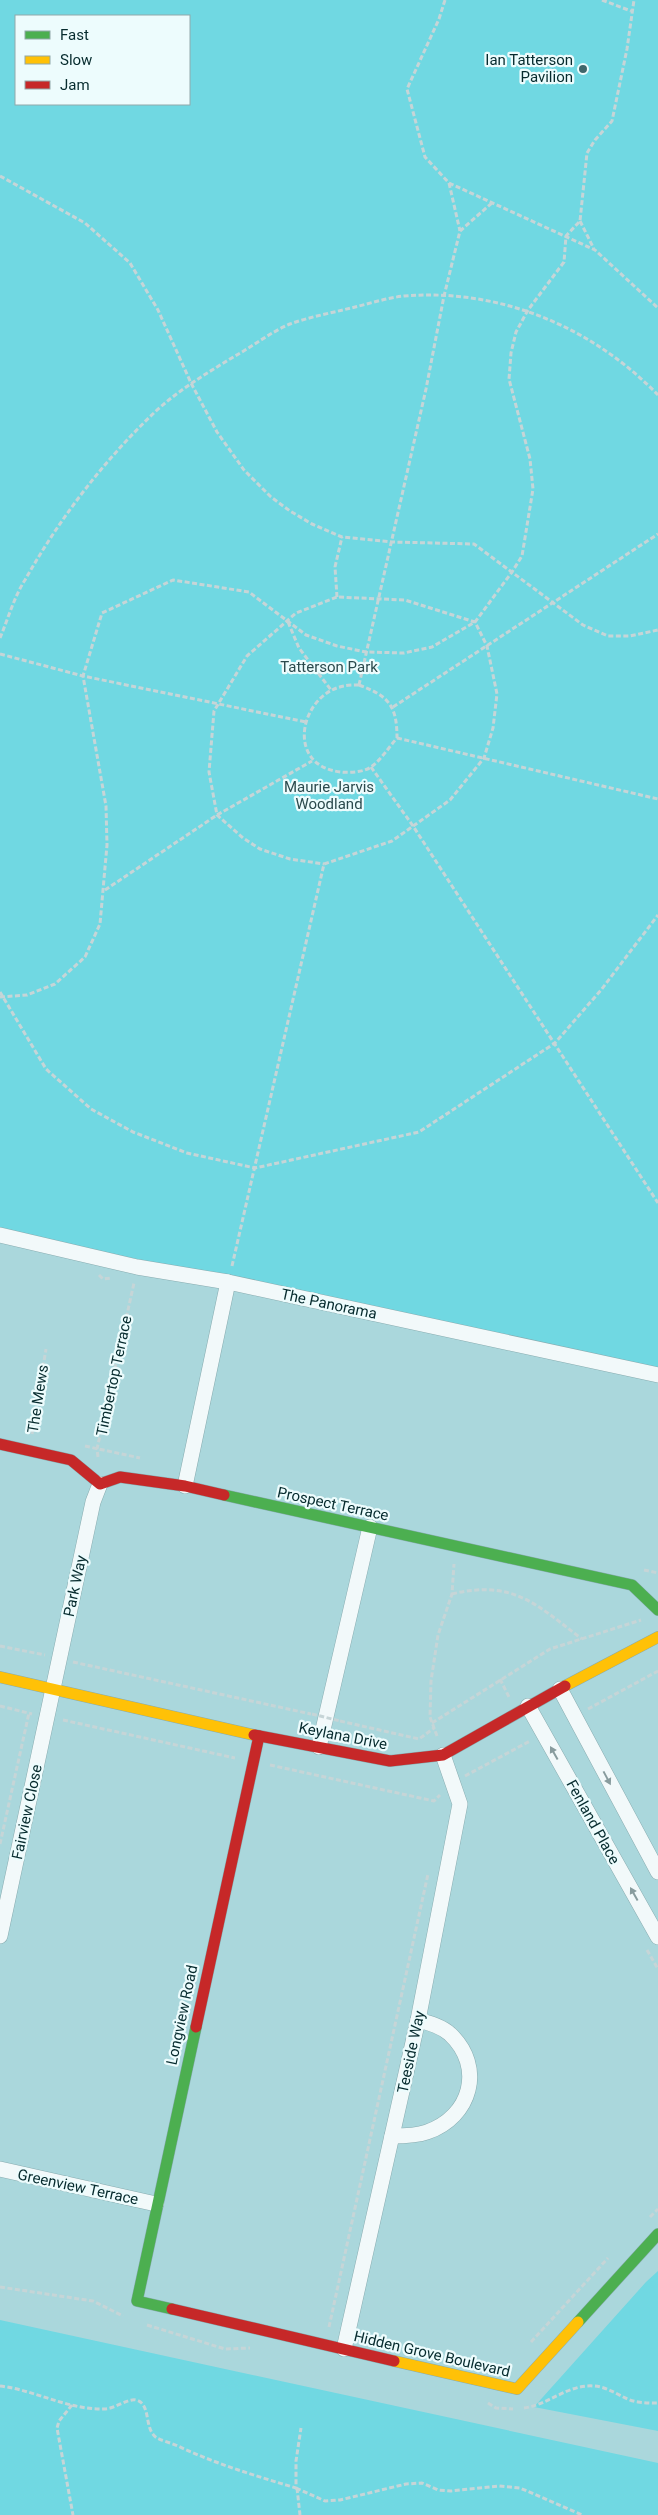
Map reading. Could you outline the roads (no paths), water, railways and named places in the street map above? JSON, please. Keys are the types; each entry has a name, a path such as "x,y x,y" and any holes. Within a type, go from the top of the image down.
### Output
{"street":[{"name":"The Panorama","path":"0,1236 137,1267 228,1282 658,1375"},
{"path":"185,1486 228,1282"},
{"path":"0,1444 30,1449 71,1460 100,1484"},
{"name":"Prospect Terrace","path":"100,1484 120,1477 185,1486 632,1585 653,1613"},
{"name":"Park Way","path":"53,1688 93,1502 100,1484"},
{"path":"319,1747 370,1527"},
{"name":"Keylana Drive","path":"0,1676 259,1736 390,1761 443,1755 560,1688 658,1637"},
{"name":"Fairview Close","path":"0,1936 53,1688"},
{"path":"560,1688 658,1872"},
{"name":"Fenland Place","path":"528,1706 658,1937"},
{"name":"Longview Road","path":"136,2301 259,1736"},
{"name":"Teeside Way","path":"344,2349 418,2020 460,1804 443,1755"},
{"path":"392,2136 426,2133 443,2125 456,2114 465,2101 471,2079 465,2056 451,2034 440,2026 418,2020"},
{"name":"Greenview Terrace","path":"0,2169 156,2204"},
{"name":"Hidden Grove Boulevard","path":"136,2301 517,2389 658,2234"}],"place":[{"name":"Ian Tatterson Pavilion","path":"583,69"}],"park label":[{"name":"Tatterson Park","path":"329,667"},
{"name":"Maurie Jarvis Woodland","path":"329,796"}]}
